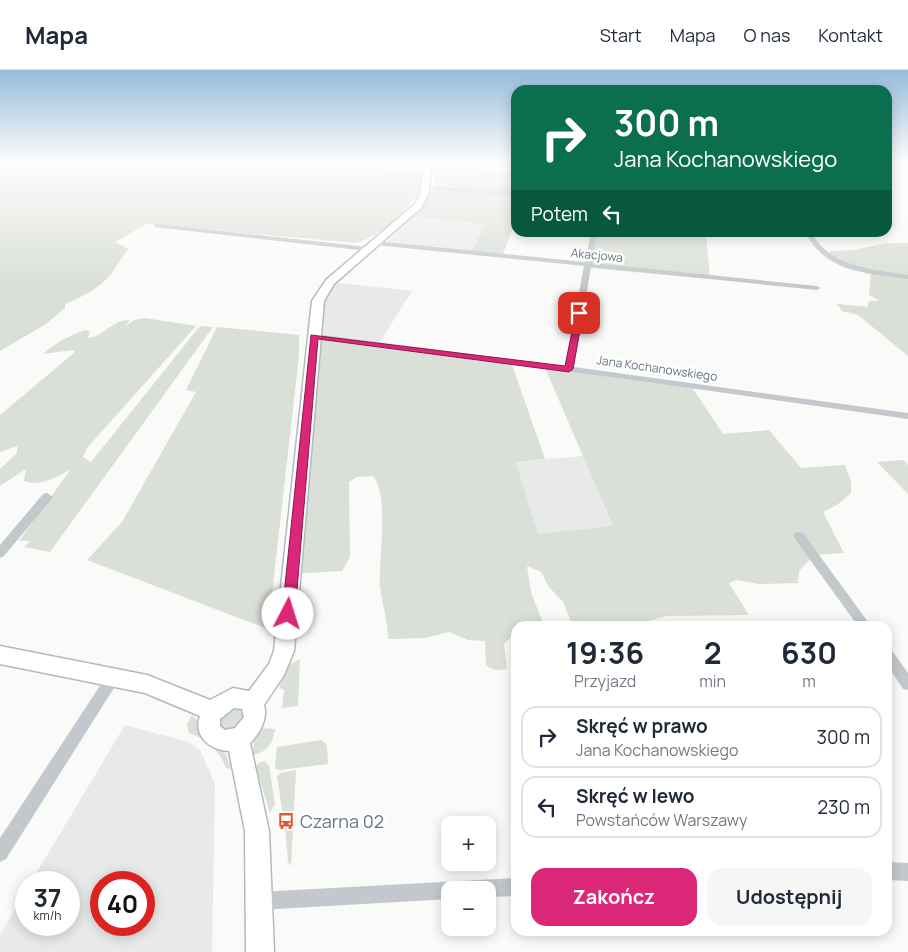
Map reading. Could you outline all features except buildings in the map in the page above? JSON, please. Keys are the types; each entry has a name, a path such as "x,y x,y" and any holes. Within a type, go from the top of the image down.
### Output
{"main road":[{"path":"0,655 114,676 167,691 213,711"},
{"path":"238,739 250,729 254,722 255,709 252,704"}],"street":[{"path":"260,952 257,831 238,739 229,741 215,738 208,726 213,711 218,705 233,698 247,700 252,704 276,669 284,651 314,336 317,309 324,290 420,203"},
{"name":"Akacjowa","path":"158,226 589,265 817,288"},
{"path":"569,369 593,237"},
{"path":"810,237 815,247 840,264 908,277"},
{"name":"Jana Kochanowskiego","path":"314,336 908,416"},
{"path":"0,553 47,497"},
{"path":"800,536 861,621"},
{"path":"892,662 908,684"},
{"path":"0,853 114,676"},
{"path":"892,871 908,872"},
{"path":"496,888 511,887"},
{"path":"259,901 441,891"}],"shaded area":[{"path":"0,203 410,203 384,228 356,243 146,224 115,242 129,249 123,255 116,268 101,284 83,296 65,304 65,308 46,324 0,351"},
{"path":"423,203 511,203 511,232 502,257 470,254 486,224 412,216"},
{"path":"412,216 487,224 470,254 385,244"},
{"path":"595,237 706,237 710,279 589,268"},
{"path":"886,243 908,243 908,277 846,266 830,254 830,251 853,250"},
{"path":"871,272 908,279 908,356 858,315 842,311 837,304 868,307 869,301 880,301 869,295"},
{"path":"332,282 412,291 378,345 316,336 317,299"},
{"path":"145,318 196,326 87,448 83,457 91,462 200,326 213,327 50,552 24,547 30,541 19,541 71,469 49,480 30,483 24,481 26,469 0,486 0,469 17,453 17,446 0,452 0,415 75,352 73,350 43,354 52,347 86,330 90,332 88,338 94,337 124,320 130,320 125,327 134,320"},
{"path":"217,327 299,335 299,356 268,629 87,560 122,522 196,392 186,390"},
{"path":"316,336 511,362 545,459 516,462 538,534 613,526 546,370 574,371 692,387 723,434 769,430 801,468 845,465 851,482 851,493 837,505 823,512 844,553 814,555 799,571 798,583 758,584 737,580 729,583 749,615 666,616 647,621 571,621 563,602 549,587 541,572 527,566 531,592 542,621 511,621 511,637 504,644 507,668 502,670 493,669 486,665 485,641 468,640 449,632 426,638 388,639 380,586 381,498 378,485 373,476 357,477 349,482 350,557 342,571 292,574"},
{"path":"583,456 613,527 538,535 516,462"},
{"path":"904,460 908,465 908,494 877,462"},
{"path":"300,659 298,706 282,708 284,690 279,687 290,664"},
{"path":"238,706 246,712 241,727 225,732 218,725 219,716"},
{"path":"192,715 198,721 212,746 201,739 189,733 187,724"},
{"path":"125,725 188,742 200,750 215,784 212,952 0,952 0,935 15,909 15,936 80,936 80,871 38,871"},
{"path":"260,728 275,729 274,734 271,743 266,749 253,755 254,738"},
{"path":"321,740 327,745 328,764 275,769 277,747"},
{"path":"212,746 226,754 231,769 226,768"},
{"path":"265,761 269,766 275,804 270,813 256,767 258,763"},
{"path":"296,770 291,866 288,862 285,827 291,825 290,815 283,816 277,776 281,773"}],"place":[{"name":"Czarna 02","path":"286,821"}],"route":[{"path":"288,614 314,336 569,369 579,313"}]}
